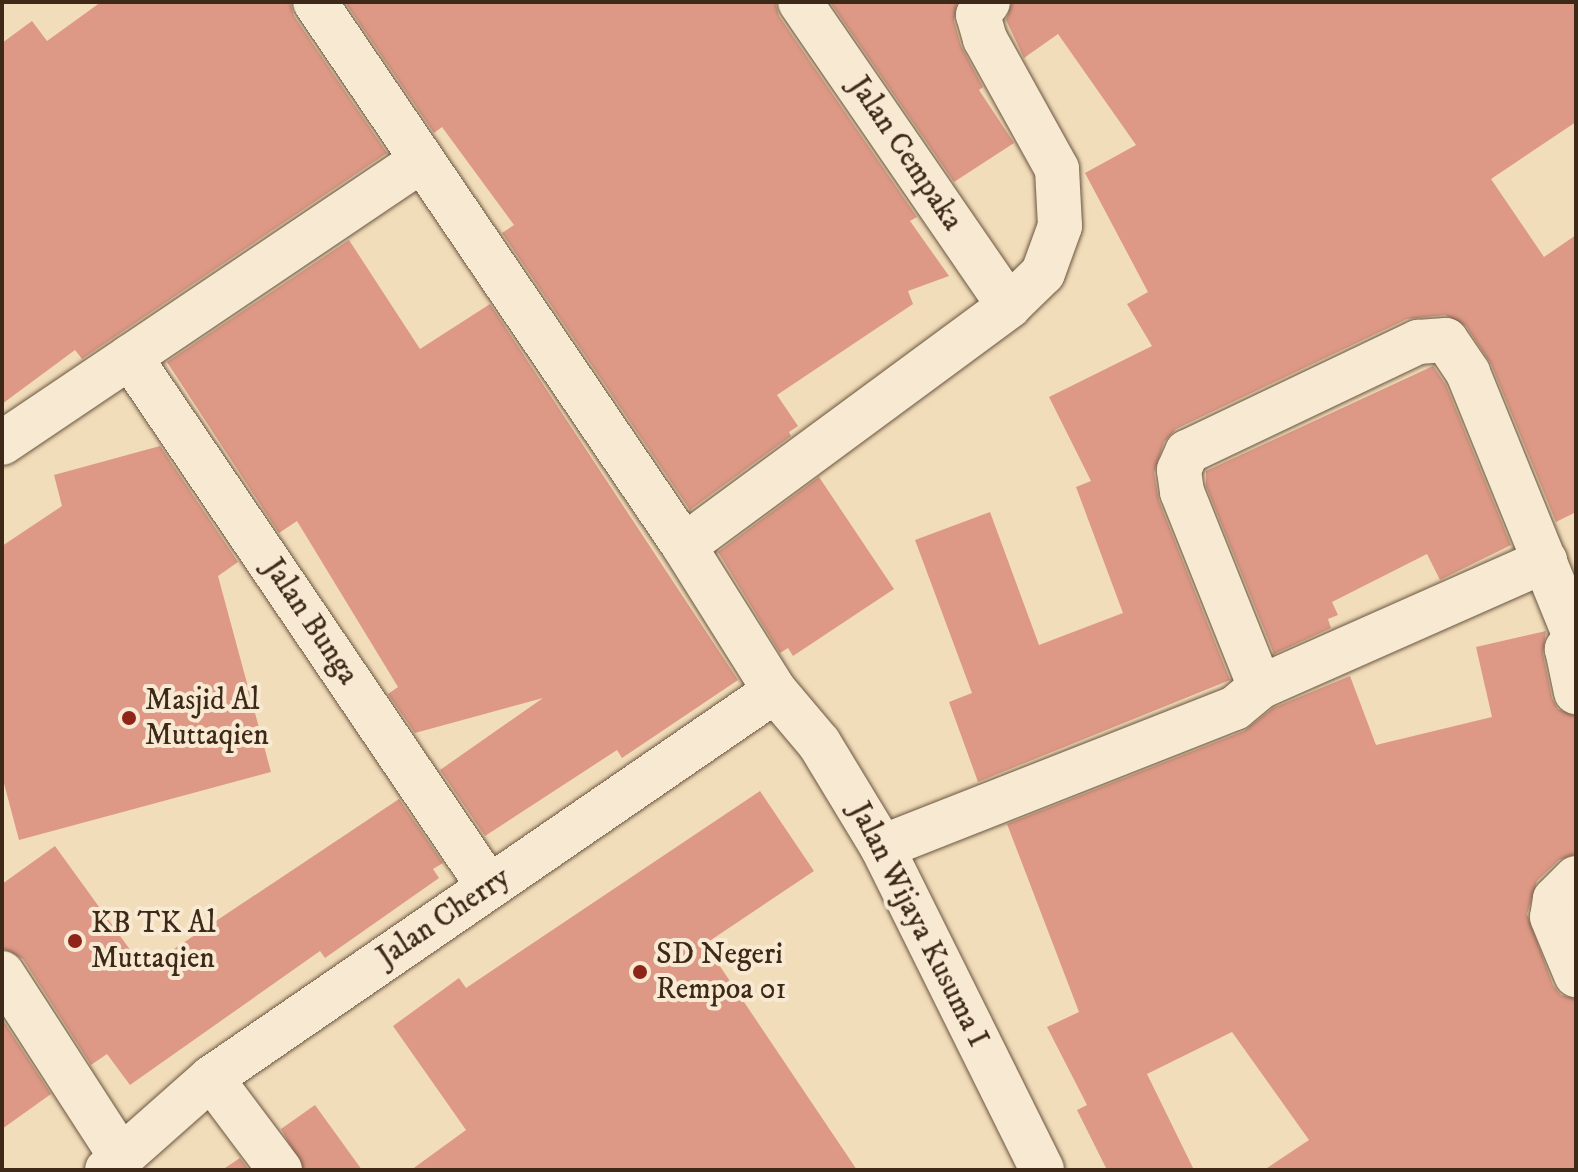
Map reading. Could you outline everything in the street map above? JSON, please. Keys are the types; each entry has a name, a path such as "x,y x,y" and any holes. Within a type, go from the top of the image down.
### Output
{"street":[{"path":"315,2 419,162 684,546 775,691"},
{"name":"Jalan Cempaka","path":"800,2 1009,306"},
{"path":"684,546 1009,306 1043,273 1060,226 1057,169 985,39 978,15 988,2"},
{"path":"2,443 419,162"},
{"path":"1260,687 1182,492 1179,470 1187,452 1418,342 1446,340 1468,373 1545,561 1574,658"},
{"name":"Jalan Bunga","path":"130,357 489,887"},
{"path":"882,847 1235,708 1260,687 1545,561"},
{"name":"Jalan Cherry","path":"114,1164 211,1078 775,691"},
{"name":"Jalan Wijaya Kusuma I","path":"775,691 819,743 882,847 1042,1170"},
{"path":"1576,878 1555,899 1552,917 1576,975"},
{"path":"2,973 114,1164"},
{"path":"211,1078 280,1170"}],"building":[{"path":"101,2 290,2 294,16 387,153 82,359 75,350 2,404 2,43 32,21 47,41"},
{"path":"345,2 775,2 779,16 917,217 910,221 949,276 908,291 913,304 777,395 798,426 789,432 791,436 690,510 502,233 514,225 442,127 434,133"},
{"path":"830,2 957,2 954,21 961,46 983,87 979,90 1014,143 954,182"},
{"path":"1012,2 1576,2 1576,122 1491,179 1544,257 1576,235 1576,512 1556,522 1491,364 1466,326 1445,315 1407,319 1176,429 1164,442 1154,473 1159,501 1230,680 978,782 949,702 972,693 915,540 990,512 1039,645 1123,613 1076,487 1091,481 1049,397 1152,346 1127,304 1148,292 1085,173 1136,145 1058,34 1024,58 1006,20"},
{"path":"349,240 420,349 490,304 738,680 622,758 617,750 485,836 440,770 543,698 415,733 388,694 398,687 297,521 279,533 167,362"},
{"path":"1433,366 1446,385 1511,545 1440,580 1427,554 1332,602 1338,615 1328,619 1331,628 1274,654 1206,486 1206,471"},
{"path":"160,446 238,562 218,576 271,772 19,840 2,776 2,546 62,506 54,475"},
{"path":"819,477 894,589 793,656 788,648 780,653 718,552"},
{"path":"1546,631 1543,654 1552,698 1558,709 1576,716 1576,854 1559,860 1537,881 1527,914 1553,985 1561,995 1576,999 1576,1170 1264,1170 1309,1140 1232,1032 1147,1074 1194,1170 1107,1170 1077,1110 1087,1105 1047,1027 1079,1012 1007,824 1244,731 1273,708 1350,676 1376,745 1492,717 1476,647"},
{"path":"760,791 814,871 705,944 857,1170 411,1170 466,1130 393,1026 459,978 466,988"},
{"path":"399,799 443,863 433,869 439,878 325,958 320,951 130,1085 107,1054 91,1065 23,959 2,948 2,884 55,846 144,969"},
{"path":"2,1019 51,1094 2,1129"},
{"path":"315,1105 362,1170 304,1170 281,1129"},
{"path":"240,1158 249,1170 222,1170"}],"place":[{"name":"Masjid Al Muttaqien","path":"129,718"},
{"name":"KB TK Al Muttaqien","path":"75,941"},
{"name":"SD Negeri Rempoa 01","path":"640,972"}]}
